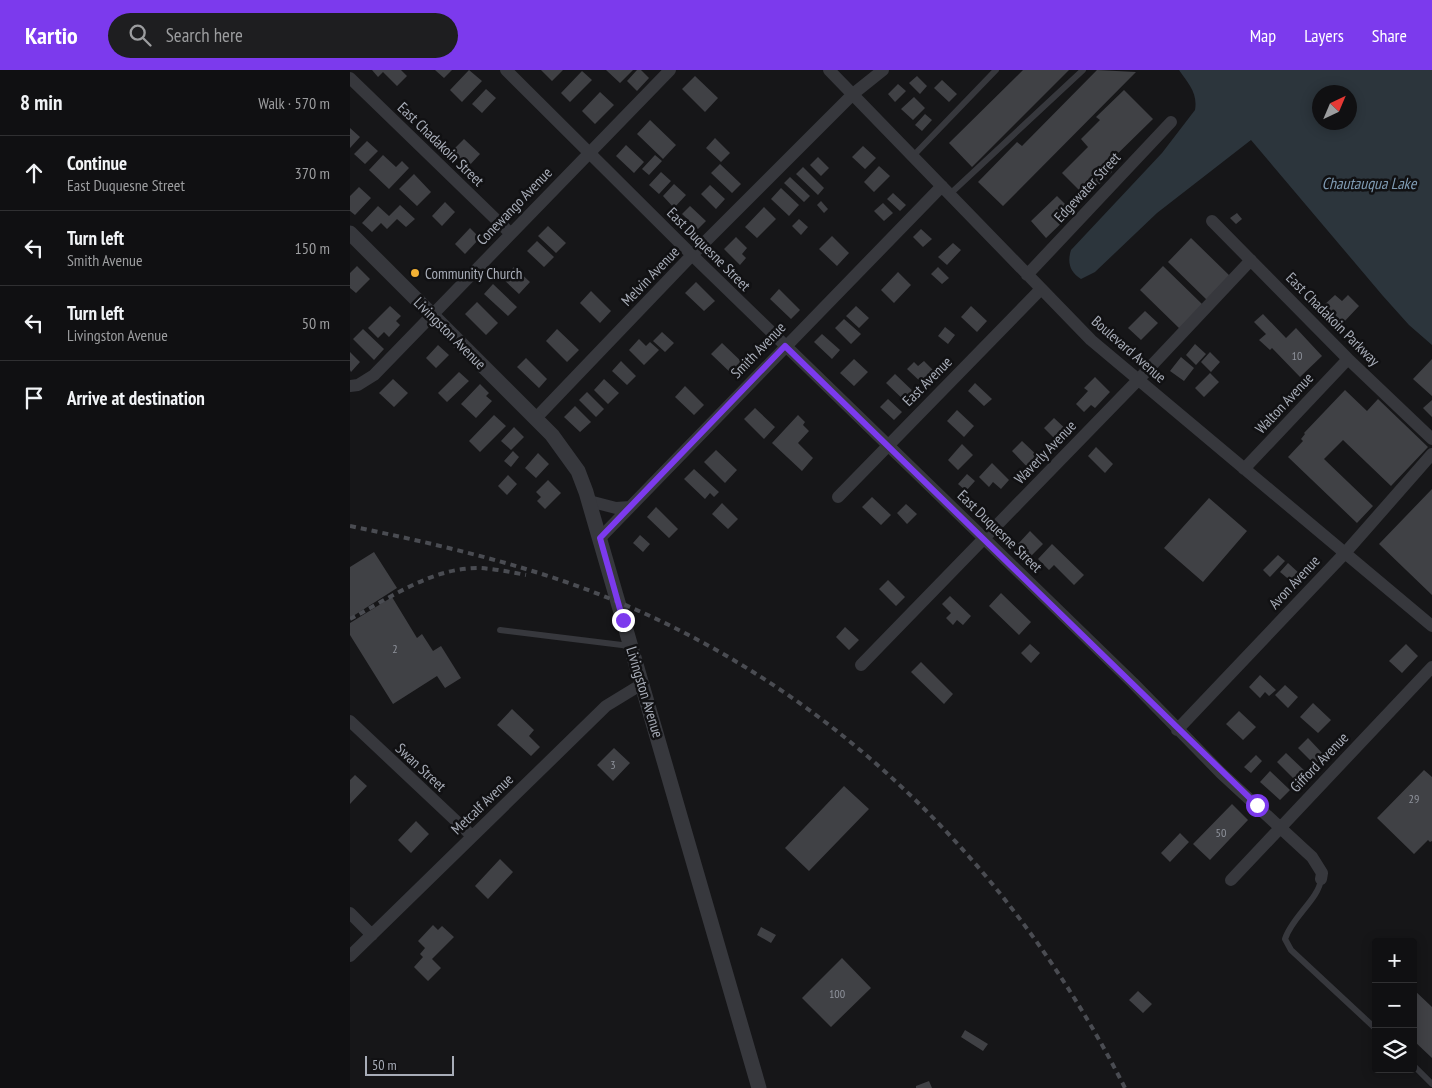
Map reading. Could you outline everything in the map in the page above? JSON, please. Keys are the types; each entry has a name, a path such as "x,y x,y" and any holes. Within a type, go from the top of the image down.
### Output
{"street":[{"name":"East Duquesne Street","path":"506,70 692,256 984,539 1177,730 1281,826 1319,866 1322,872 1321,880"},
{"name":"Boulevard Avenue","path":"829,70 1091,340 1432,626"},
{"name":"Melvin Avenue","path":"535,418 853,94 882,70"},
{"name":"Conewango Avenue","path":"354,386 374,375 666,71"},
{"name":"East Chadakoin Street","path":"350,78 510,233"},
{"name":"Edgewater Street","path":"1027,274 1171,122"},
{"name":"Smith Avenue","path":"600,538 785,346 946,190"},
{"name":"East Chadakoin Parkway","path":"1212,221 1348,359 1432,439"},
{"name":"Livingston Avenue","path":"350,233 552,435 578,472 600,538 758,1088"},
{"name":"Waverly Avenue","path":"861,665 1138,380 1251,260"},
{"name":"East Avenue","path":"838,497 1041,289"},
{"name":"Walton Avenue","path":"1244,469 1348,359"},
{"name":"Avon Avenue","path":"1177,730 1344,553 1431,457"},
{"path":"589,501 616,508 630,507"},
{"name":"Gifford Avenue","path":"1231,880 1432,667"},
{"name":"Metcalf Avenue","path":"350,956 606,706 642,684"},
{"name":"Swan Street","path":"350,722 472,836"},
{"path":"350,913 372,935"}],"lane":[{"path":"913,156 996,70"},
{"path":"946,190 1082,70"},
{"path":"500,630 631,646"},
{"name":"East Duquesne Street","path":"1321,880 1320,888 1290,926 1286,939 1291,950 1375,1028"},
{"path":"1417,1069 1432,1084"}],"water":[{"name":"Chautauqua Lake","path":"1179,70 1432,70 1432,345 1409,325 1383,296 1251,140 1157,213 1095,272 1081,279 1074,273 1070,267 1071,250 1162,153 1195,110 1194,93"}],"building":[{"path":"372,70 401,70 407,76 397,86 383,72 378,77"},
{"path":"435,70 452,70 444,78"},
{"path":"469,70 482,81 462,102 450,90"},
{"path":"541,70 563,70 552,81"},
{"path":"606,70 633,70 620,83"},
{"path":"637,70 641,70 649,78 637,91 627,81"},
{"path":"1023,70 1069,70 972,167 949,143"},
{"path":"1097,70 1136,72 1003,206 978,182 1017,142 1022,146"},
{"path":"582,71 592,80 570,102 561,93"},
{"path":"695,76 718,98 705,112 682,89"},
{"path":"917,76 927,86 920,94 909,83"},
{"path":"942,80 957,94 949,102 934,88"},
{"path":"898,84 906,91 895,102 888,94"},
{"path":"486,89 496,98 482,113 472,104"},
{"path":"1124,90 1153,119 1106,165 1112,172 1086,197 1062,173 1088,147 1081,139 1100,120 1096,117"},
{"path":"600,92 614,105 595,124 582,111"},
{"path":"914,97 925,108 913,120 901,109"},
{"path":"925,114 932,120 922,131 915,125"},
{"path":"650,120 676,145 663,159 637,134"},
{"path":"350,128 360,137 350,148"},
{"path":"715,138 730,153 721,162 706,148"},
{"path":"464,139 480,154 468,167 452,151"},
{"path":"367,141 378,151 365,164 354,154"},
{"path":"626,145 644,162 634,173 616,156"},
{"path":"863,146 876,158 865,169 852,157"},
{"path":"383,155 396,167 402,161 409,168 389,189 369,170"},
{"path":"655,155 662,161 649,175 642,169"},
{"path":"818,157 829,168 821,176 810,165"},
{"path":"720,164 741,184 732,193 711,173"},
{"path":"879,166 890,176 874,192 864,182"},
{"path":"803,167 824,188 818,195 796,174"},
{"path":"661,172 671,181 659,194 649,185"},
{"path":"414,174 431,192 417,206 399,189"},
{"path":"790,177 810,196 804,202 784,183"},
{"path":"674,184 686,195 674,208 663,196"},
{"path":"710,185 725,199 716,209 701,194"},
{"path":"359,187 371,198 355,215 350,211 350,196"},
{"path":"781,188 799,205 789,216 771,199"},
{"path":"893,193 906,205 900,211 887,199"},
{"path":"1057,196 1073,212 1046,238 1031,221"},
{"path":"821,201 828,209 824,213 817,205"},
{"path":"445,202 455,212 442,226 432,216"},
{"path":"883,203 893,213 884,221 874,211"},
{"path":"400,205 415,219 406,227 397,219 387,229 381,223 372,232 362,223 378,206 389,216"},
{"path":"690,206 706,221 698,229 682,214"},
{"path":"764,207 776,219 757,238 745,227"},
{"path":"1237,213 1242,219 1236,224 1230,218"},
{"path":"799,219 808,227 801,235 792,226"},
{"path":"548,226 566,243 556,253 538,236"},
{"path":"470,228 480,238 465,254 455,244"},
{"path":"921,229 932,239 923,247 913,237"},
{"path":"832,236 849,253 837,266 819,249"},
{"path":"736,237 747,248 742,254 746,258 740,265 724,249"},
{"path":"1191,238 1231,277 1208,301 1168,262"},
{"path":"537,241 554,257 544,267 527,251"},
{"path":"953,243 961,250 947,265 938,257"},
{"path":"357,266 370,279 356,293 350,288 350,273"},
{"path":"1163,266 1203,305 1180,329 1140,290"},
{"path":"514,267 530,282 519,294 503,279"},
{"path":"938,267 949,278 942,284 931,274"},
{"path":"898,272 911,285 894,303 881,290"},
{"path":"696,282 715,301 704,311 685,293"},
{"path":"493,284 517,307 508,316 484,294"},
{"path":"779,289 800,310 791,319 770,299"},
{"path":"591,291 611,311 600,323 580,303"},
{"path":"1335,295 1342,301 1348,295 1359,306 1342,324 1323,306"},
{"path":"477,302 498,323 486,335 465,314"},
{"path":"390,306 401,316 396,321 400,325 389,337 384,332 378,338 368,328"},
{"path":"856,306 869,318 859,328 846,316"},
{"path":"971,306 987,321 977,332 961,317"},
{"path":"1145,311 1158,323 1141,340 1128,328"},
{"path":"1263,314 1286,338 1296,328 1322,356 1300,377 1272,348 1270,350 1259,340 1266,334 1254,322"},
{"path":"844,319 861,334 851,344 835,328"},
{"path":"945,327 955,335 948,344 938,336"},
{"path":"363,329 384,349 374,360 353,339"},
{"path":"557,329 579,350 567,362 546,341"},
{"path":"662,332 674,343 665,352 653,341"},
{"path":"822,334 840,350 832,359 814,342"},
{"path":"639,339 646,346 650,342 659,350 644,365 629,350"},
{"path":"722,343 745,365 734,376 711,354"},
{"path":"1195,344 1206,354 1196,365 1186,355"},
{"path":"438,345 449,355 436,368 426,358"},
{"path":"350,352 360,362 351,372 350,370"},
{"path":"1210,352 1220,362 1211,372 1201,362"},
{"path":"1181,357 1194,368 1184,381 1170,371"},
{"path":"526,358 547,379 539,388 517,367"},
{"path":"854,359 868,372 854,386 840,373"},
{"path":"1432,359 1432,396 1413,379"},
{"path":"621,361 636,376 627,385 612,371"},
{"path":"924,361 936,373 924,385 907,369 914,362 918,366"},
{"path":"459,372 469,381 447,402 438,393"},
{"path":"1210,373 1219,382 1204,397 1195,388"},
{"path":"895,374 917,395 908,404 886,383"},
{"path":"1095,377 1110,392 1095,408 1091,405 1084,412 1076,404 1088,391 1084,388"},
{"path":"393,379 408,393 394,407 379,393"},
{"path":"604,379 619,393 608,404 594,390"},
{"path":"975,383 992,399 984,406 968,391"},
{"path":"480,384 489,393 486,396 492,401 476,418 461,404"},
{"path":"685,386 704,405 694,415 675,397"},
{"path":"1345,390 1367,411 1378,399 1428,447 1391,486 1343,440 1324,459 1373,506 1357,523 1288,457 1303,441 1301,439 1304,433"},
{"path":"587,392 604,409 596,417 579,400"},
{"path":"888,399 902,412 894,420 880,407"},
{"path":"1432,400 1432,417 1423,408"},
{"path":"575,406 591,422 580,432 564,417"},
{"path":"755,408 775,427 764,439 744,419"},
{"path":"957,410 974,426 964,437 947,421"},
{"path":"494,415 506,426 480,452 469,441"},
{"path":"798,415 805,422 803,425 809,431 798,443 813,458 802,471 772,443"},
{"path":"1054,418 1070,433 1060,444 1044,428"},
{"path":"514,427 524,437 511,450 501,441"},
{"path":"1022,441 1042,460 1031,471 1012,451"},
{"path":"962,444 973,455 958,470 948,460"},
{"path":"1096,447 1113,464 1105,473 1088,456"},
{"path":"716,450 737,470 725,483 704,462"},
{"path":"513,451 519,457 511,467 504,461"},
{"path":"538,453 549,464 536,478 525,468"},
{"path":"992,463 1009,480 1001,489 993,482 989,487 979,477"},
{"path":"694,469 719,492 714,497 710,493 705,499 684,479"},
{"path":"967,474 975,481 966,491 958,484"},
{"path":"508,475 517,484 507,495 498,486"},
{"path":"548,480 561,493 545,509 537,501 541,497 536,492"},
{"path":"1432,489 1432,595 1379,544"},
{"path":"872,497 891,515 881,525 862,507"},
{"path":"1209,498 1247,531 1203,582 1164,548"},
{"path":"722,503 738,519 728,529 712,514"},
{"path":"906,504 917,514 907,524 897,513"},
{"path":"656,507 678,529 669,538 647,517"},
{"path":"1030,531 1043,544 1031,556 1018,544"},
{"path":"640,535 650,544 643,552 633,543"},
{"path":"1052,544 1084,575 1074,585 1054,565 1049,570 1038,559"},
{"path":"374,552 397,588 350,618 350,567"},
{"path":"1278,555 1285,561 1270,577 1263,570"},
{"path":"1288,563 1300,574 1292,582 1280,572"},
{"path":"888,580 905,597 896,606 879,589"},
{"path":"1001,593 1031,622 1019,635 989,606"},
{"path":"950,596 971,616 963,625 957,620 953,625 946,618 951,613 942,604"},
{"path":"392,597 417,638 422,634 433,651 441,646 461,678 445,688 437,676 393,704 350,635 350,623"},
{"path":"845,627 859,640 849,650 836,637"},
{"path":"1030,644 1040,653 1031,663 1021,653"},
{"path":"1406,644 1418,656 1402,673 1389,661"},
{"path":"921,662 953,694 944,704 911,672"},
{"path":"1260,675 1276,690 1269,696 1265,692 1260,698 1249,687"},
{"path":"1285,685 1298,697 1288,708 1275,695"},
{"path":"1313,703 1331,720 1318,733 1300,717"},
{"path":"512,709 534,730 529,736 540,747 531,756 497,725"},
{"path":"1239,711 1256,727 1243,740 1226,724"},
{"path":"1308,738 1324,755 1315,765 1298,748"},
{"path":"614,748 630,763 613,781 597,765"},
{"path":"1286,753 1307,773 1298,783 1277,762"},
{"path":"1256,755 1262,761 1251,773 1244,767"},
{"path":"1424,770 1432,777 1432,841 1428,840 1414,854 1377,818"},
{"path":"1270,771 1290,790 1280,800 1260,782"},
{"path":"355,775 367,786 350,804 350,780"},
{"path":"844,786 869,809 809,871 785,848"},
{"path":"1232,804 1248,820 1210,860 1193,844"},
{"path":"416,821 429,834 411,853 398,840"},
{"path":"1180,833 1189,842 1170,862 1161,853"},
{"path":"500,859 513,872 488,899 475,886"},
{"path":"433,925 438,930 442,926 454,937 432,959 441,968 428,981 414,967 423,957 420,954 425,948 418,941"},
{"path":"761,927 776,935 771,943 757,935"},
{"path":"842,958 871,988 831,1027 802,998"},
{"path":"1138,991 1152,1004 1143,1013 1129,1000"},
{"path":"1417,993 1432,1007 1432,1058 1417,1044"},
{"path":"965,1030 988,1044 983,1051 961,1037"},
{"path":"929,1081 932,1088 916,1088 916,1086"}],"railway":[{"path":"350,526 457,550 537,572 654,618 740,664 820,718 894,779 961,848 1023,923 1077,1003 1125,1088"},
{"path":"350,619 412,585 445,573 480,568 526,575"}],"place":[{"name":"Community Church","path":"415,273"}],"route":[{"path":"623,620 600,538 785,346 1133,684 1221,773 1257,805"}]}
